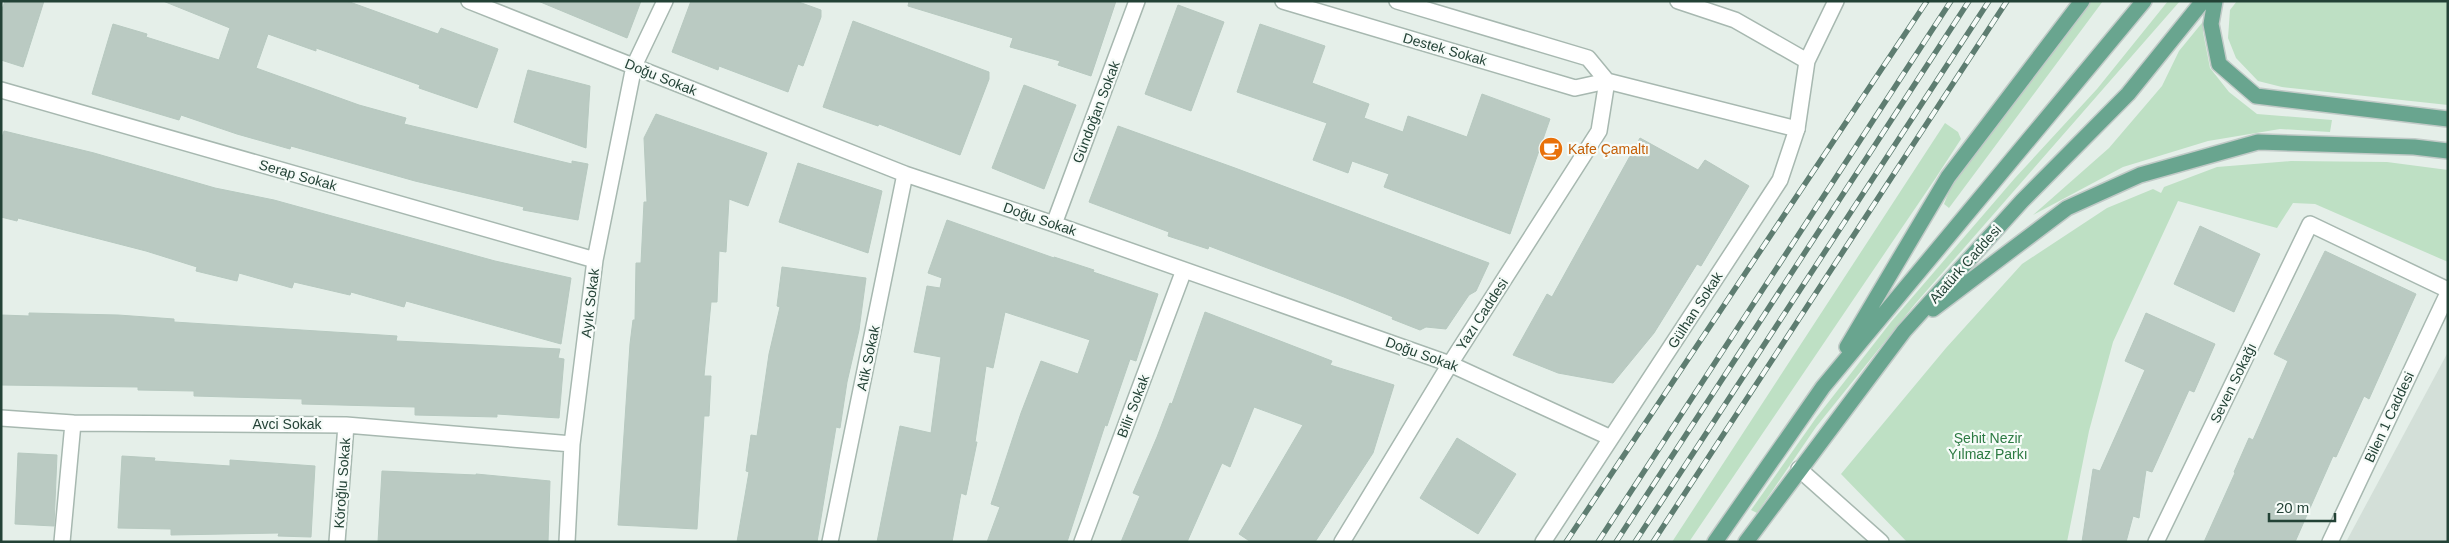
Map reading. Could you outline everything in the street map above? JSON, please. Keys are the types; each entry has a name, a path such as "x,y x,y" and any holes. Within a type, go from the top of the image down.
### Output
{"main road":[{"path":"1823,387 1948,177 2082,1"},
{"name":"Atatürk Caddesi","path":"1715,542 1823,387 2144,1"},
{"name":"Atatürk Caddesi","path":"1746,542 1904,331 2022,201 2128,94 2202,1"},
{"path":"2215,1 2211,24 2219,64 2256,96 2448,120"},
{"path":"1904,331 2067,208 2140,175 2258,142 2414,147 2448,151"}],"street":[{"name":"Doğu Sokak","path":"469,1 905,174 1054,224 1450,364 1611,438"},
{"name":"Ayık Sokak","path":"567,542 572,444 595,260 634,66 665,1"},
{"name":"Gündoğan Sokak","path":"1054,224 1138,1"},
{"name":"Destek Sokak","path":"1283,1 1575,88 1608,81 1797,129"},
{"path":"1397,1 1588,58 1608,81"},
{"path":"1678,1 1734,20 1807,61"},
{"name":"Gülhan Sokak","path":"1543,542 1780,180 1797,129 1807,61 1836,1"},
{"name":"Yazı Caddesi","path":"1342,542 1450,364 1599,131 1608,81"},
{"name":"Serap Sokak","path":"1,90 595,260"},
{"name":"Atik Sokak","path":"830,542 905,174"},
{"name":"Seven Sokağı","path":"2156,542 2310,224 2448,292"},
{"name":"Bilir Sokak","path":"1082,542 1184,270"},
{"name":"Bilen 1 Caddesi","path":"2330,542 2448,292"},
{"name":"Avci Sokak","path":"1,418 73,423 346,425 572,444"},
{"path":"62,542 73,423"},
{"name":"Köroğlu Sokak","path":"338,542 346,425"},
{"path":"1799,469 1881,542"}],"shaded area":[{"path":"2448,352 2448,542 2346,542"}],"green space":[{"path":"2091,1 2103,1 1949,208 1944,204 1950,189"},
{"path":"2168,1 2180,1 1915,304 1816,427 1757,513 1751,510 1816,418 1891,322 2015,178 2097,89"},
{"path":"2237,1 2448,1 2448,105 2282,87 2258,81 2236,58 2228,38 2230,10"},
{"path":"2206,18 2203,32 2210,68 2229,92 2257,114 2332,120 2330,132 2280,129 2208,141 2123,167 2033,215 2109,148 2162,86 2179,51"},
{"path":"1945,123 1958,132 1961,139 1935,179 1689,542 1672,542"},
{"name":"Şehit Nezir Yılmaz Parkı","path":"2291,161 2387,162 2448,170 2448,262 2315,204 2293,203 2277,228 2178,201 2113,342 2089,431 2067,542 1907,542 1841,474 1946,348 2022,264 2107,208 2153,189 2161,193 2164,187 2217,167"}],"building":[{"path":"5,1 44,1 23,67 1,60 1,12"},
{"path":"163,1 347,1 438,34 441,28 498,49 477,108 419,88 420,85 316,48 316,51 268,34 256,68 359,105 406,118 404,124 572,164 572,161 588,164 578,220 523,210 524,207 415,181 291,146 290,149 181,115 179,120 92,94 113,24 147,34 146,37 219,60 230,28"},
{"path":"538,1 641,1 627,38"},
{"path":"691,1 796,1 821,10 821,17 803,66 798,64 788,92 719,66 718,70 672,52"},
{"path":"909,1 1116,1 1091,76 1058,65 1060,61 1010,47 1013,38 908,6"},
{"path":"1178,5 1224,22 1191,111 1145,94"},
{"path":"853,21 989,72 989,79 960,155 879,124 878,126 823,107"},
{"path":"1260,24 1325,46 1312,83 1369,104 1364,118 1403,132 1408,116 1467,137 1482,94 1550,119 1510,234 1384,187 1389,174 1352,161 1348,173 1313,160 1327,123 1237,92"},
{"path":"528,70 590,86 586,148 514,122"},
{"path":"1024,85 1076,105 1044,189 992,168"},
{"path":"656,114 767,153 748,206 729,199 726,252 719,251 717,302 711,302 704,376 711,376 709,416 704,416 697,529 618,525 630,344 633,320 635,320 636,263 641,263 644,202 647,202 644,138"},
{"path":"1118,126 1489,263 1476,291 1469,295 1446,329 1426,327 1420,330 1344,297 1209,246 1208,249 1168,236 1169,232 1089,202"},
{"path":"4,131 94,153 215,188 274,200 495,261 571,278 561,344 406,301 404,307 351,292 350,295 294,282 292,288 239,273 237,281 196,271 197,267 146,251 18,218 17,221 1,217 1,141"},
{"path":"1640,138 1698,170 1705,160 1749,186 1701,266 1697,264 1654,333 1613,383 1558,373 1513,355 1547,294 1552,297"},
{"path":"798,163 882,191 868,253 779,222"},
{"path":"947,220 1158,294 1136,361 1130,359 1107,426 1105,425 1067,542 987,542 1000,507 991,504 1021,413 1041,361 1078,374 1090,340 1005,312 993,368 986,366 975,442 977,442 966,495 961,493 952,542 877,542 900,426 931,433 941,357 914,352 927,286 940,288 942,278 928,273"},
{"path":"2200,226 2260,254 2234,312 2174,284"},
{"path":"2325,251 2416,294 2369,399 2364,396 2336,457 2333,456 2295,542 2204,542 2249,438 2253,440 2288,361 2274,354"},
{"path":"782,267 866,278 859,330 847,382 840,428 836,427 817,542 737,542 749,472 746,471 751,435 757,436 769,354 780,307 777,306"},
{"path":"1205,312 1332,361 1330,365 1394,385 1373,453 1315,542 1251,542 1239,534 1303,425 1254,407 1230,467 1222,463 1187,542 1121,542 1140,496 1133,493 1170,403 1172,404"},
{"path":"29,313 118,315 174,319 174,322 397,336 396,341 560,349 558,358 564,359 559,418 497,414 497,417 415,415 415,407 302,404 302,399 194,396 194,391 138,390 138,387 1,385 1,315 29,316"},
{"path":"2146,313 2215,344 2194,392 2189,390 2152,472 2146,470 2139,518 2133,516 2126,542 2082,542 2093,469 2100,471 2145,370 2125,361"},
{"path":"1457,438 1516,474 1478,534 1420,498"},
{"path":"18,453 57,455 54,526 15,524"},
{"path":"122,456 155,458 154,461 230,466 230,460 315,466 311,537 278,536 279,533 171,535 171,529 118,528"},
{"path":"382,471 476,474 550,481 548,542 378,542"}],"railway":[{"path":"1566,542 1927,1"},
{"path":"1598,542 1951,1"},
{"path":"1616,542 1969,1"},
{"path":"1635,542 1989,1"},
{"path":"1653,542 2007,1"}],"place":[{"name":"Kafe Çamaltı","path":"1551,149"}]}
